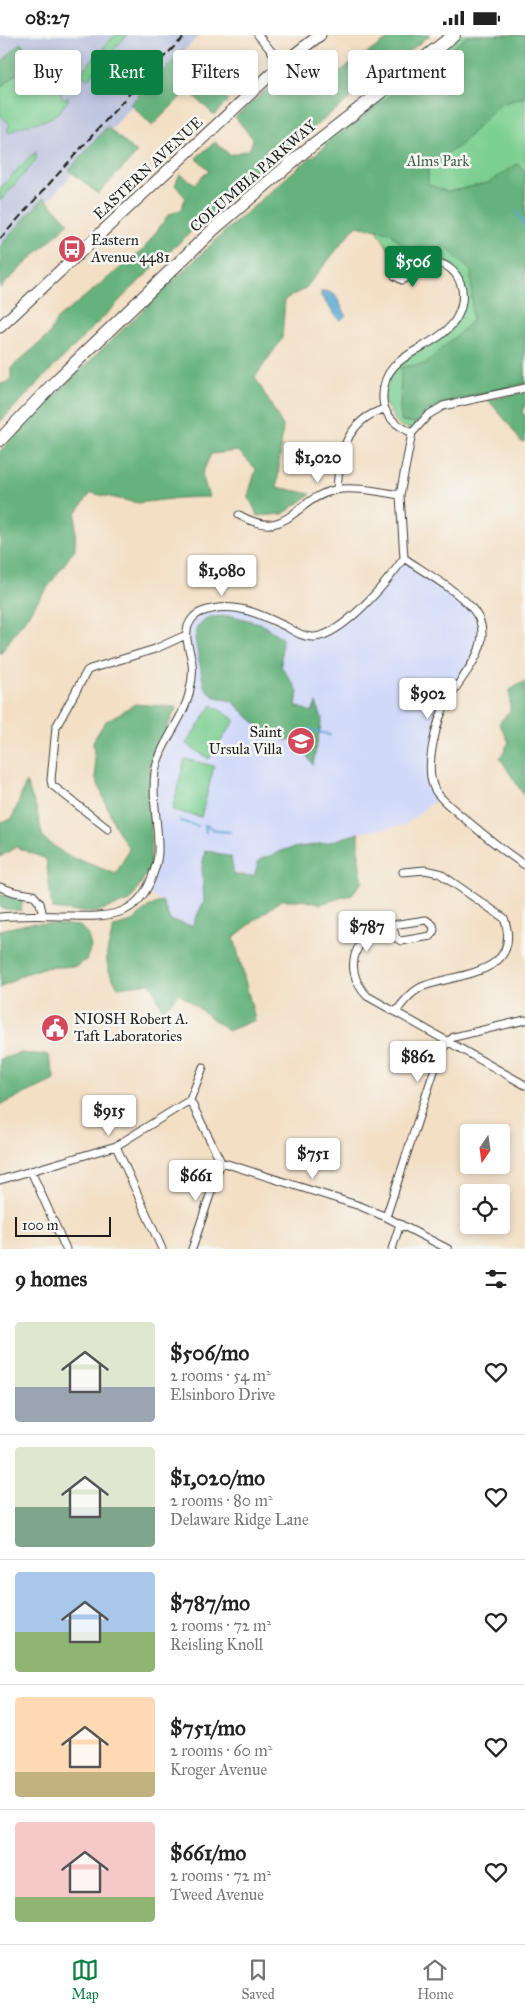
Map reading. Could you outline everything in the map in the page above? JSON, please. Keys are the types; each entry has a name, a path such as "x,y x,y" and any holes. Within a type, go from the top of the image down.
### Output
{"highway":[{"name":"COLUMBIA PARKWAY","path":"0,428 230,203 352,104 442,35"},
{"name":"COLUMBIA PARKWAY","path":"0,440 56,381 215,228 305,151 454,35"}],"main road":[{"name":"EASTERN AVENUE","path":"300,50 320,35"},
{"name":"EASTERN AVENUE","path":"0,327 268,77"}],"street":[{"path":"258,35 270,50"},
{"path":"412,266 424,261 437,262 446,265 454,271 461,283 462,304 457,318 449,329 408,354 392,369 383,389 384,409 398,425 412,433"},
{"path":"1,917 102,917 117,914 133,905 146,892 150,884 158,851 154,789 156,772 162,749 183,713 192,678 192,663 186,635 189,624 200,612 226,607 238,608 258,614 301,635 315,637 326,634 364,606 379,591 404,558 400,495 412,433 428,415 443,406 525,388"},
{"path":"337,490 344,447 349,435 362,419 384,409"},
{"path":"239,515 254,523 278,523 292,516 314,498 337,490 400,495"},
{"path":"404,558 468,602 481,625 481,643 478,652 448,699 436,733 430,763 435,790 486,837 525,865"},
{"path":"108,829 52,785 56,727 87,671 155,649 186,635"},
{"path":"396,1012 404,1001 422,986 480,971 493,965 505,948 508,933 504,918 439,873 425,870 403,872"},
{"path":"0,887 14,892 33,895 40,903 43,916"},
{"path":"392,925 396,938 401,941 428,937 431,936 434,930 432,923 426,920 392,925 372,932 360,942 356,950 354,969 361,989 367,996 525,1085"},
{"path":"386,1217 437,1062 447,1042 454,1037 525,1020"},
{"path":"0,1181 116,1146 190,1100 202,1067"},
{"path":"190,1100 221,1162 192,1249"},
{"path":"116,1146 162,1249"},
{"path":"221,1162 360,1206 386,1217 448,1249"},
{"path":"31,1171 66,1249"},
{"path":"392,1249 400,1224"}],"shaded area":[{"path":"0,35 200,35 185,50 173,50 173,62 163,72 163,50 91,50 91,95 142,95 0,256"},
{"name":"Saint Ursula Villa","path":"404,558 468,602 479,619 481,643 448,699 436,733 433,782 440,796 405,825 359,833 326,843 287,849 254,876 202,868 204,901 192,926 170,920 162,901 146,892 155,870 155,772 190,690 187,629 201,612 238,608 311,637 345,621"}],"green space":[{"path":"115,35 127,35 114,50 105,50 103,48"},
{"path":"394,35 430,35 411,50 372,50"},
{"name":"Alms Park","path":"454,35 525,35 525,388 443,406 414,430 398,425 383,400 392,369 449,328 463,295 453,271 424,261 401,270 322,138 377,95 464,95 464,50 435,50"},
{"path":"469,35 525,35 525,97 501,104 457,148 440,156 428,166 428,184 448,192 488,183 517,164 525,171 525,383 442,403 427,410 415,423 401,421 401,367 425,364 472,321 471,271 445,246 407,249 389,232 356,226 304,290 285,299 282,339 255,377 283,426 277,487 311,494 283,514 258,516 248,496 256,469 238,451 211,454 202,474 209,497 179,498 138,503 91,493 76,513 75,549 0,654 0,451 65,385 221,235 295,170 392,95 464,95 464,50 450,50"},
{"path":"20,43 25,47 23,50 15,50 15,75 0,88 0,64"},
{"path":"91,61 91,76 88,79 81,72"},
{"path":"173,61 173,95 183,95 152,126 130,104 139,95 163,95 163,71"},
{"path":"348,66 348,95 354,95 199,224 0,422 0,384 8,382 11,378 11,368 49,335 57,319 144,249 168,215 182,209 185,197 175,185 180,174 195,184 209,170 196,158 215,142 230,155 250,149 253,139 235,117 268,88 268,95 338,95 338,73"},
{"path":"15,75 15,95 62,95 63,99 68,97 68,100 55,115 48,119 26,125 9,133 7,130 10,125 0,115 0,88"},
{"path":"193,95 223,95 228,101 214,115"},
{"path":"107,127 137,153 98,194 69,170"},
{"path":"36,152 36,159 32,165 0,201 0,189 28,158"},
{"path":"44,197 69,223 0,288 0,246"},
{"path":"525,392 525,404 522,413 525,415 525,441 521,442 508,423 488,400"},
{"path":"232,616 260,623 282,638 281,666 298,691 296,706 312,712 316,703 322,718 313,765 296,739 284,740 256,724 233,702 213,696 204,686 195,639 197,627 209,617"},
{"path":"525,681 525,797 500,758 509,742 499,723 510,711 510,690"},
{"path":"135,704 177,707 150,763 150,868 130,901 93,913 52,909 46,859 16,847 0,857 0,822 12,819 26,782 36,807 43,838 66,855 116,874 129,849 114,824 96,779 93,741 105,722"},
{"path":"212,705 235,720 209,759 186,744"},
{"path":"185,759 214,766 201,817 172,810"},
{"path":"359,833 359,861 363,881 351,895 320,904 302,900 281,900 234,937 255,1020 228,1031 179,993 163,1011 151,983 118,987 107,964 107,951 114,927 132,922 148,907 162,901 170,920 192,926 204,901 202,868 205,850 231,857 234,875 254,876 259,860 287,849 326,843"},
{"path":"0,894 11,898 23,899 21,911 0,908"},
{"path":"32,923 80,926 88,935 91,947 86,960 77,966 42,968 22,975 0,988 0,930"},
{"path":"20,1053 48,1055 55,1080 0,1105 0,1059"}],"water":[{"path":"327,291 335,295 346,315 341,320 338,319 321,296 321,292"}],"waterway":[{"path":"517,212 525,227"},
{"path":"308,729 330,735"},
{"path":"180,821 198,826"},
{"path":"205,825 218,831 230,832"},
{"path":"205,825 206,832"}],"railway":[{"path":"0,239 148,73 186,35"}],"place":[{"name":"Eastern Avenue 4481","path":"72,249"},
{"name":"Saint Ursula Villa","path":"301,741"},
{"name":"NIOSH Robert A. Taft Laboratories","path":"55,1028"}]}
